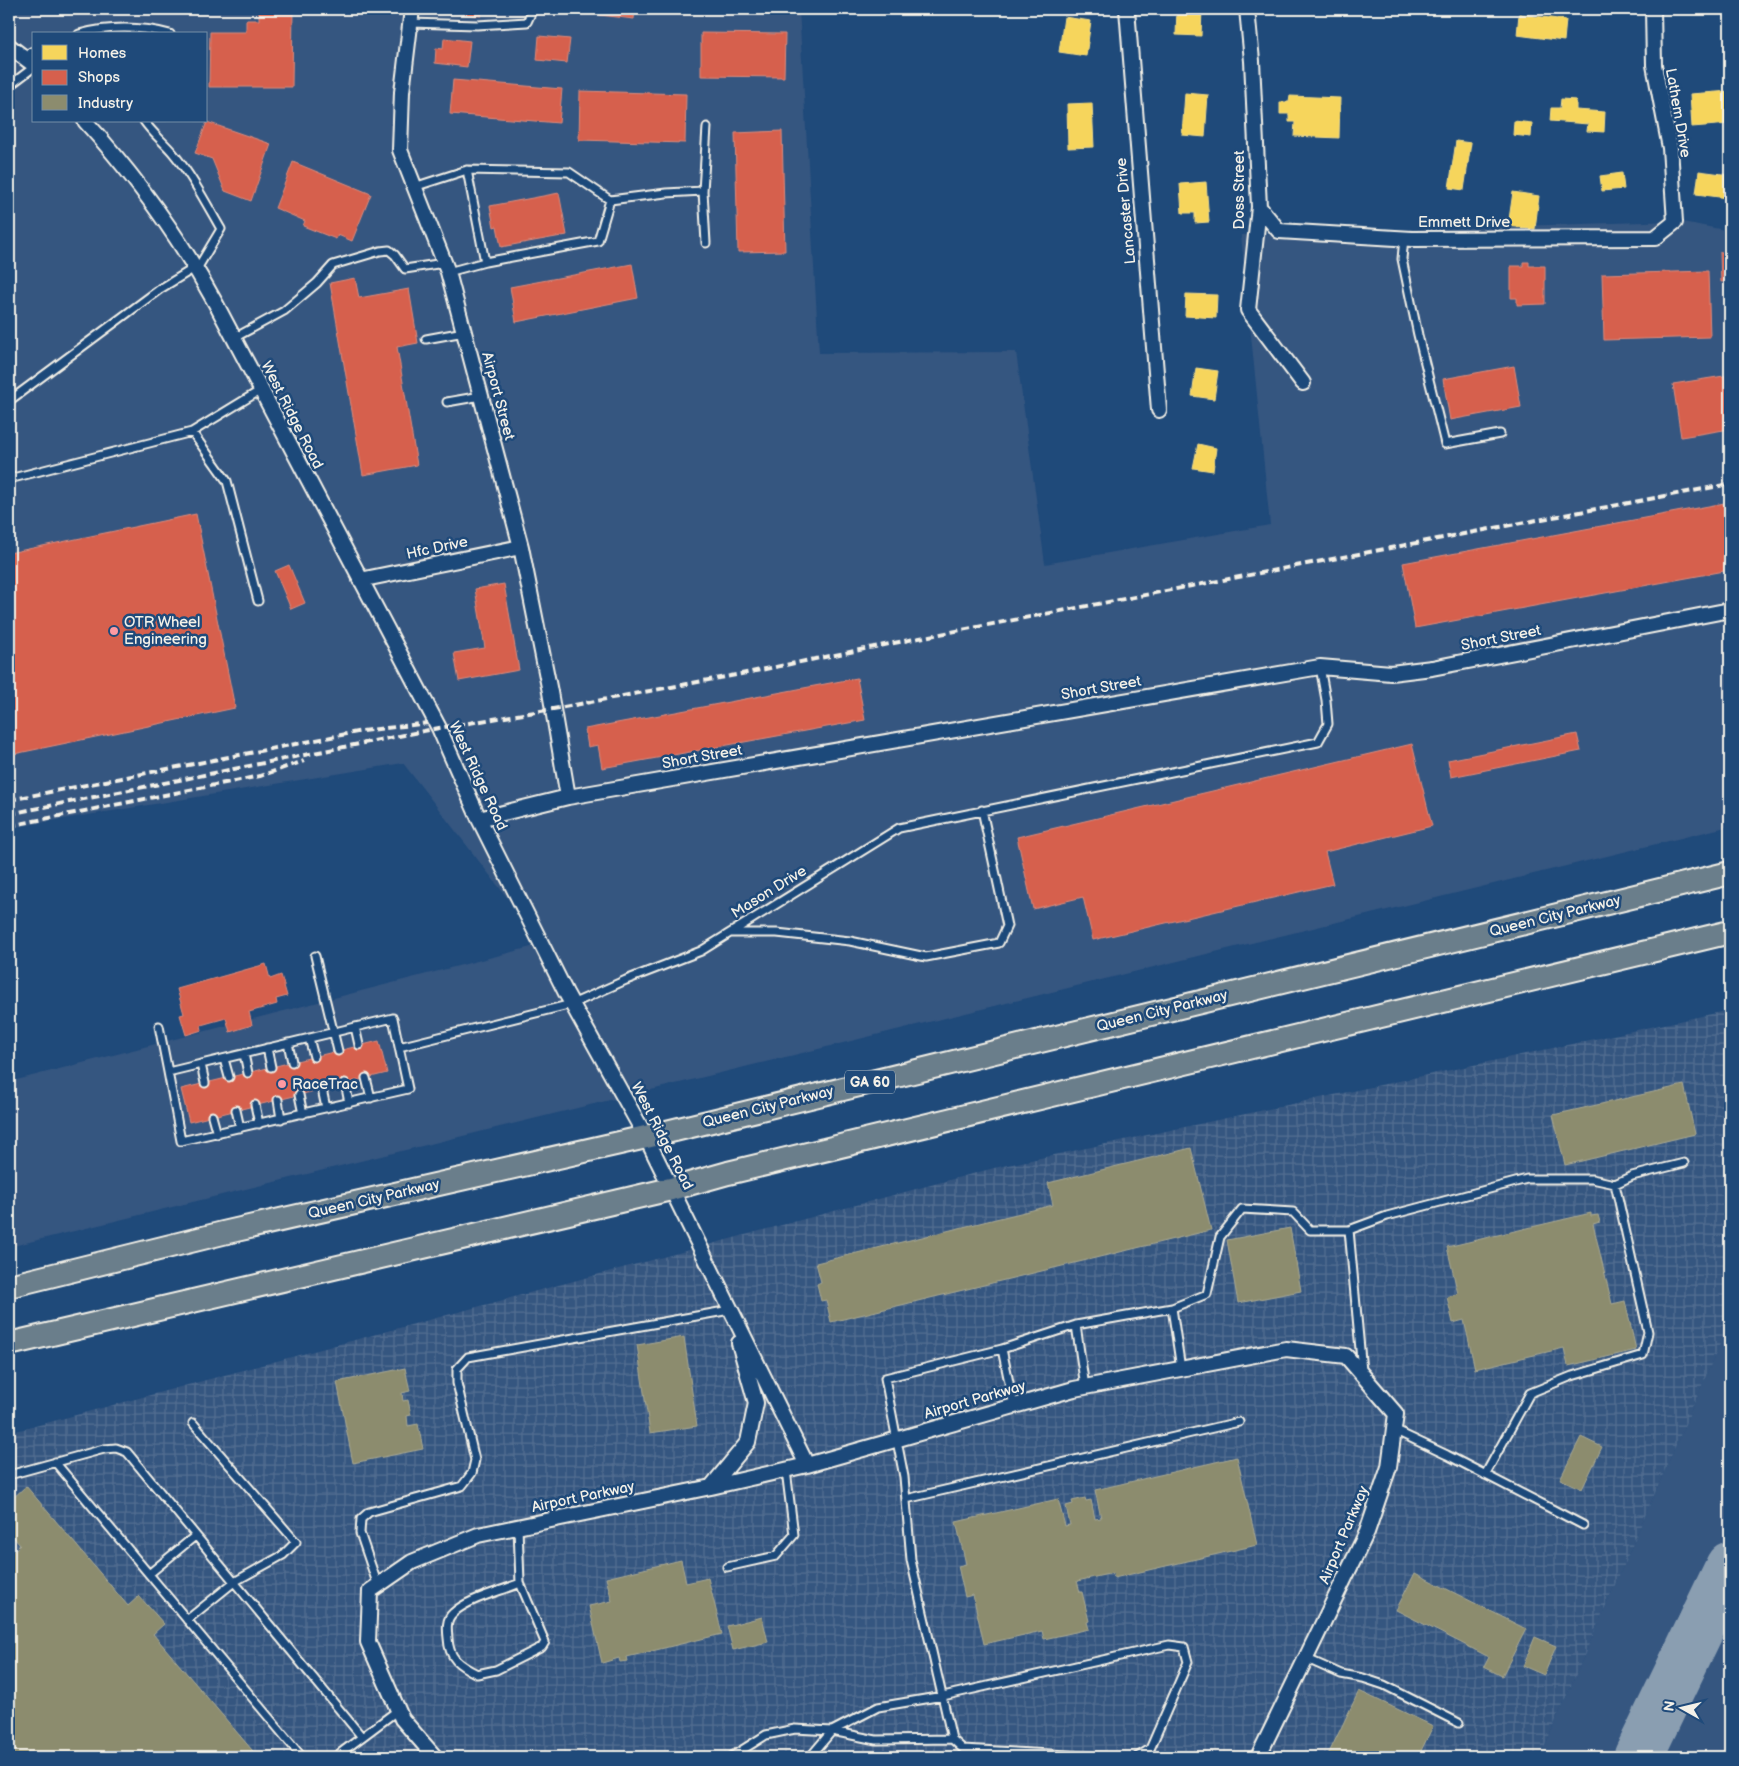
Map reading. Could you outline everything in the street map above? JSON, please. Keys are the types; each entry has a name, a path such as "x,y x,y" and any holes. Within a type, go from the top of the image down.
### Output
{"main road":[{"name":"Queen City Parkway","path":"9,1286 223,1233 646,1137 1730,873"},
{"path":"9,1344 671,1189 728,1173 1730,932"}],"street":[{"name":"Airport Street","path":"412,9 402,92 400,150 446,268 521,548 550,692 568,796"},
{"name":"Lancaster Drive","path":"1127,9 1159,410"},
{"name":"Doss Street","path":"1247,9 1252,61 1259,207 1248,310 1303,382"},
{"name":"Lathem Drive","path":"1653,9 1654,65 1670,148 1675,222"},
{"path":"9,46 32,58"},
{"name":"West Ridge Road","path":"86,122 112,151 155,206 197,268 439,728 479,819 572,1004 646,1137 807,1465"},
{"name":"Emmett Drive","path":"1259,207 1279,231 1404,238 1655,238 1675,222"},
{"name":"Hfc Drive","path":"360,580 521,548"},
{"name":"Short Street","path":"479,819 568,796 1320,667 1391,673 1432,668 1730,610"},
{"path":"711,1487 748,1442 756,1403 730,1310"},
{"name":"Airport Parkway","path":"378,1586 412,1562 478,1535 711,1487 807,1465 1085,1387 1286,1349 1346,1356 1396,1414 1389,1467 1367,1532 1258,1757"},
{"path":"378,1586 370,1591 368,1642 402,1719 436,1757"}],"lane":[{"path":"410,23 477,25 527,22 533,9"},
{"path":"86,32 95,29 148,28 163,32"},
{"path":"9,86 32,58"},
{"path":"9,401 160,289 197,268 221,229 199,190 178,160 154,135 145,122"},
{"path":"706,243 703,191 707,127"},
{"path":"414,187 467,170 569,172 610,200 666,193 703,191"},
{"path":"467,170 485,262"},
{"path":"234,338 284,311 317,283 333,265 380,250 389,250 395,255 404,269 446,268 598,241 610,200"},
{"path":"1404,238 1402,259 1444,444 1500,434"},
{"path":"426,339 464,332"},
{"path":"9,479 192,432 261,390"},
{"path":"447,402 481,396"},
{"path":"192,432 227,481 258,601"},
{"name":"Mason Drive","path":"399,1047 572,1004 626,980 702,951 899,828 1318,742 1328,724 1320,667"},
{"path":"730,933 777,933 850,940 926,957 999,943 1008,926 982,810"},
{"path":"315,956 338,1051"},
{"path":"159,1026 168,1072 182,1141 408,1090 392,1018 168,1072"},
{"path":"355,1026 359,1046"},
{"path":"309,1038 314,1057"},
{"path":"288,1043 292,1062"},
{"path":"267,1048 271,1067"},
{"path":"244,1054 248,1073"},
{"path":"224,1059 229,1077"},
{"path":"200,1064 205,1083"},
{"path":"366,1078 371,1098"},
{"path":"345,1083 349,1103"},
{"path":"322,1089 326,1108"},
{"path":"299,1095 303,1114"},
{"path":"278,1100 281,1119"},
{"path":"254,1106 259,1124"},
{"path":"236,1110 240,1128"},
{"path":"212,1116 217,1134"},
{"path":"1104,1757 964,1749 952,1739 911,1560 904,1477 885,1378 1002,1348 1076,1325 1172,1308 1208,1294 1220,1237 1242,1210 1293,1212 1310,1230 1349,1230 1387,1216 1527,1179 1592,1179 1615,1184 1632,1176 1684,1163"},
{"path":"1485,1474 1530,1393 1572,1376 1643,1355 1648,1332 1615,1184"},
{"path":"1349,1230 1362,1374"},
{"path":"1172,1308 1182,1369"},
{"path":"378,1586 360,1533 361,1519 369,1512 462,1486 472,1473 475,1460 457,1383 458,1369 468,1357 730,1310"},
{"path":"1076,1325 1085,1387"},
{"path":"1002,1348 1014,1406"},
{"path":"187,1620 234,1582 284,1554 296,1542 193,1422"},
{"path":"906,1499 1239,1422"},
{"path":"1394,1430 1485,1474 1583,1525"},
{"path":"9,1475 104,1449 116,1448 127,1452 362,1737"},
{"path":"55,1462 302,1757"},
{"path":"727,1567 776,1556 794,1535 786,1470"},
{"path":"518,1527 520,1583 545,1642 542,1647 496,1670 476,1674 457,1663 448,1648 447,1625 452,1613 466,1604 520,1583"},
{"path":"149,1574 195,1536"},
{"path":"810,1757 832,1731 878,1707 943,1696 1169,1645 1184,1647 1188,1662 1150,1749 1137,1757"},
{"path":"1306,1658 1341,1674 1364,1678 1384,1685 1460,1723"},
{"path":"335,1757 398,1710"},
{"path":"731,1757 766,1735 795,1729 832,1731 876,1740 952,1739"}],"shaded area":[{"path":"9,9 799,9 819,353 1016,352 1045,564 1270,525 1241,235 1677,221 1730,231 1730,826 9,1247 9,1082 543,944 403,763 9,828"},
{"path":"1730,1010 1730,1321 1540,1757 9,1757 9,1433 994,1168"},
{"path":"1730,1321 1730,1757 1540,1757 1729,1323"}],"building: Homes":[{"path":"1177,9 1202,9 1201,36 1176,35"},
{"path":"1587,9 1618,9 1618,12 1587,11"},
{"path":"1519,14 1566,20 1564,41 1517,35"},
{"path":"1064,17 1091,21 1086,56 1059,52"},
{"path":"1730,91 1730,124 1692,127 1690,94"},
{"path":"1185,93 1208,95 1205,137 1182,135"},
{"path":"1290,96 1340,98 1339,138 1294,136 1295,122 1289,122 1289,114 1280,114 1280,102 1289,102"},
{"path":"1561,99 1576,100 1576,110 1605,112 1604,132 1587,131 1588,124 1550,121 1551,108 1560,108"},
{"path":"1092,103 1094,147 1068,148 1067,104"},
{"path":"1514,121 1532,123 1531,137 1513,135"},
{"path":"1456,141 1471,143 1464,190 1449,188"},
{"path":"1699,171 1730,175 1727,198 1696,194"},
{"path":"1622,173 1624,189 1602,191 1600,176"},
{"path":"1206,182 1209,222 1195,223 1195,213 1182,213 1180,184"},
{"path":"1513,192 1539,196 1535,229 1508,226"},
{"path":"1186,294 1217,295 1216,318 1185,316"},
{"path":"1196,368 1218,371 1214,399 1192,396"},
{"path":"1198,444 1216,448 1213,471 1193,468"}],"building: Shops":[{"path":"259,9 293,9 292,87 209,87 210,32 246,32 246,20 259,20"},
{"path":"445,9 482,9 481,16 444,11"},
{"path":"601,9 635,9 634,19 600,15"},
{"path":"701,33 785,34 784,77 701,76"},
{"path":"539,36 570,39 567,63 537,60"},
{"path":"444,38 470,41 467,67 435,63 436,48 443,49"},
{"path":"453,80 562,89 559,123 450,114"},
{"path":"580,91 686,94 685,143 579,140"},
{"path":"207,122 271,144 251,201 225,191 212,159 195,153"},
{"path":"782,131 785,251 738,252 735,133"},
{"path":"293,162 371,194 352,241 338,235 336,239 303,226 305,221 275,208"},
{"path":"559,193 567,235 501,247 497,226 494,227 490,206"},
{"path":"1720,252 1730,252 1730,281 1721,282"},
{"path":"1523,262 1529,262 1529,266 1545,266 1545,304 1517,305 1517,298 1511,298 1511,266 1523,266"},
{"path":"632,264 638,298 516,322 510,287"},
{"path":"1708,271 1710,337 1604,340 1602,274"},
{"path":"355,278 359,298 409,289 418,343 397,347 417,465 363,475 330,283"},
{"path":"1514,366 1521,407 1450,420 1443,379"},
{"path":"1730,375 1730,429 1681,437 1673,384"},
{"path":"1730,502 1730,570 1415,628 1403,563"},
{"name":"OTR Wheel Engineering","path":"196,514 235,708 9,755 9,553"},
{"path":"289,565 305,603 291,609 275,571"},
{"path":"504,584 519,670 459,681 454,653 485,648 475,589"},
{"path":"857,678 865,720 602,768 598,745 588,747 585,729"},
{"path":"1577,734 1581,751 1451,777 1448,760"},
{"path":"1412,744 1432,826 1325,852 1333,884 1093,940 1083,897 1033,909 1017,837"},
{"path":"266,964 270,979 281,975 287,996 276,999 277,1004 249,1012 252,1025 230,1032 226,1018 201,1025 202,1030 186,1035 180,1015 184,1014 177,989"},
{"path":"379,1041 387,1073 189,1122 181,1089"}],"building: Industry":[{"path":"1684,1085 1695,1134 1565,1165 1553,1115"},
{"path":"1191,1148 1211,1230 831,1322 826,1300 821,1301 817,1284 821,1282 816,1263 1053,1205 1048,1183"},
{"path":"1591,1213 1591,1216 1598,1215 1600,1222 1593,1224 1612,1304 1625,1301 1636,1350 1568,1366 1564,1348 1475,1369 1464,1320 1453,1323 1447,1297 1458,1294 1447,1247"},
{"path":"1290,1228 1301,1291 1238,1303 1227,1240"},
{"path":"684,1337 697,1426 650,1433 637,1345"},
{"path":"405,1368 410,1391 402,1393 403,1401 408,1400 411,1415 407,1416 408,1426 418,1424 423,1449 353,1463 337,1382"},
{"path":"1581,1437 1602,1447 1582,1489 1560,1479"},
{"path":"1237,1457 1257,1545 1114,1578 1113,1573 1077,1581 1080,1592 1082,1592 1089,1629 1044,1639 1042,1631 984,1644 973,1595 965,1597 958,1566 966,1564 956,1522 1058,1499 1065,1526 1070,1525 1066,1506 1073,1504 1072,1501 1085,1498 1086,1501 1091,1500 1095,1519 1101,1518 1095,1490"},
{"path":"26,1486 128,1606 139,1596 164,1624 153,1634 258,1757 9,1757 9,1555 20,1545 9,1532 9,1502"},
{"path":"681,1560 686,1583 708,1578 722,1634 627,1657 628,1661 620,1662 619,1658 602,1663 589,1606 612,1601 606,1578"},
{"path":"1415,1573 1526,1629 1502,1676 1484,1667 1489,1657 1396,1610"},
{"path":"762,1617 768,1642 733,1650 727,1626"},
{"path":"1535,1637 1556,1646 1544,1675 1523,1666"},
{"path":"1359,1691 1433,1726 1418,1757 1327,1757"}],"taxiway":[{"path":"1638,1757 1730,1566"}],"railway":[{"path":"9,814 439,728 741,674 909,640 1730,484"},
{"path":"9,800 362,731 428,723"},
{"path":"9,826 260,776 304,761"}],"place":[{"name":"OTR Wheel Engineering","path":"114,631"},
{"name":"RaceTrac","path":"282,1084"}]}
